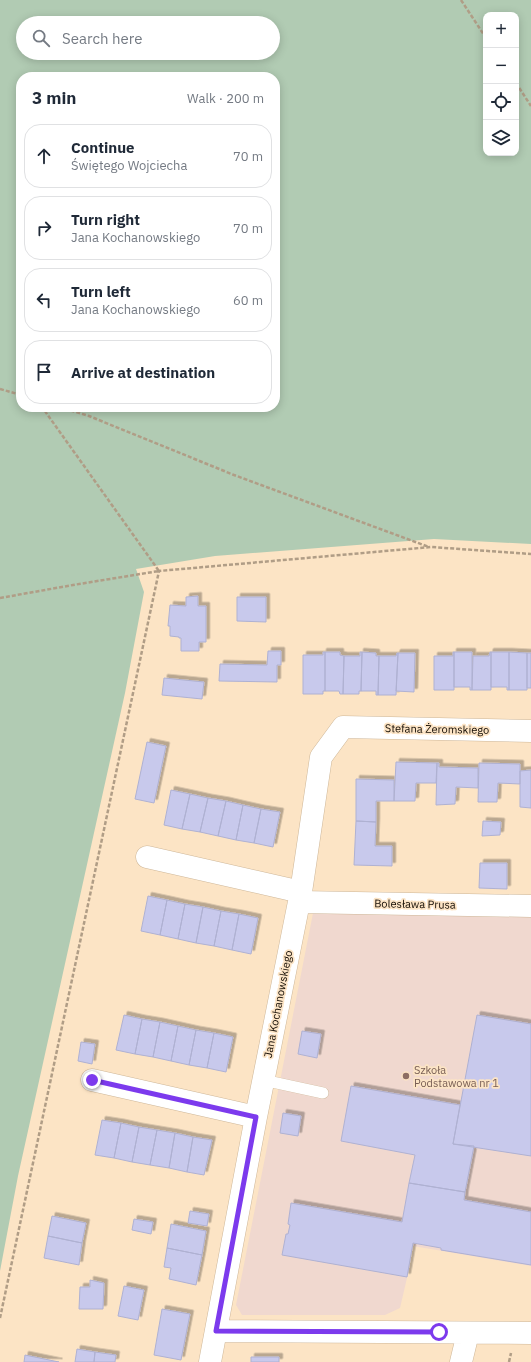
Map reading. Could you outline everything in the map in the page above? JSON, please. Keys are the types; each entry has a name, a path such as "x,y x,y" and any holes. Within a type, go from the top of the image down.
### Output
{"street":[{"name":"Stefana Żeromskiego","path":"343,727 531,731"},
{"name":"Jana Kochanowskiego","path":"210,1362 263,1080 300,897 321,757 343,727"},
{"path":"147,857 300,897"},
{"name":"Bolesława Prusa","path":"300,897 531,906"},
{"path":"92,1080 256,1117"},
{"path":"216,1331 531,1333"},
{"path":"461,1362 468,1333"}],"lane":[{"path":"263,1080 323,1093"}],"path":[{"path":"461,0 483,33"},
{"path":"517,84 531,106"},
{"path":"0,388 16,393"},
{"path":"0,1318 159,571 46,412"},
{"path":"76,412 89,416 234,475 431,547"},
{"path":"0,598 159,571 431,547 531,554"},
{"path":"509,1362 511,1352"}],"shaded area":[{"name":"Szkoła Podstawowa nr 1","path":"315,903 531,906 531,1266 413,1246 400,1308 385,1315 242,1315 236,1305"}],"green space":[{"path":"0,0 531,0 531,544 434,539 215,556 136,569 144,592 125,693 18,1176 0,1271"}],"building":[{"path":"198,596 198,606 206,606 206,642 199,642 199,651 181,651 181,638 170,636 170,626 168,626 170,605 186,606 186,597"},
{"path":"237,597 266,597 266,622 237,621"},
{"path":"268,651 281,651 281,665 277,665 277,682 219,681 220,664 267,665"},
{"path":"323,652 325,652 325,691 323,691 323,694 303,694 303,655 323,655"},
{"path":"325,652 340,652 340,655 344,656 343,694 340,694 339,691 325,691"},
{"path":"360,652 362,652 361,691 359,691 359,694 343,694 344,656 360,656"},
{"path":"362,652 376,653 376,656 379,656 378,695 376,695 376,691 361,691"},
{"path":"453,652 454,690 434,690 434,656 453,656"},
{"path":"454,652 472,652 472,690 470,690 470,687 454,687"},
{"path":"490,652 491,690 472,690 473,656 489,656"},
{"path":"491,652 509,652 509,690 507,690 507,687 491,687"},
{"path":"509,652 527,653 527,690 509,690"},
{"path":"397,653 396,695 378,695 379,656 396,656"},
{"path":"398,653 415,653 414,692 396,691"},
{"path":"527,653 531,653 531,688 527,688"},
{"path":"164,678 204,682 202,699 162,695"},
{"path":"147,742 166,746 154,803 135,799"},
{"path":"396,762 437,763 436,783 416,783 415,801 394,801"},
{"path":"437,763 439,763 439,767 478,768 478,788 456,787 455,804 436,805"},
{"path":"479,763 520,764 520,784 498,783 497,802 478,802"},
{"path":"531,770 531,808 520,807 520,771"},
{"path":"356,779 394,780 394,801 376,801 376,822 356,821"},
{"path":"171,790 190,794 182,829 164,825"},
{"path":"190,794 208,798 200,832 182,829"},
{"path":"208,798 226,801 218,836 200,832"},
{"path":"226,801 243,805 236,840 218,836"},
{"path":"243,805 261,809 254,843 236,840"},
{"path":"261,809 280,812 273,847 254,843"},
{"path":"356,821 376,822 375,846 392,846 392,866 354,865"},
{"path":"483,821 501,822 500,835 482,836"},
{"path":"480,863 507,863 507,889 479,888"},
{"path":"148,896 167,900 160,935 141,931"},
{"path":"167,900 185,904 178,939 160,935"},
{"path":"185,904 203,907 196,943 178,939"},
{"path":"203,907 221,911 214,946 196,943"},
{"path":"221,911 239,914 232,950 214,946"},
{"path":"239,914 258,918 251,954 232,950"},
{"path":"124,1015 142,1019 135,1054 116,1050"},
{"path":"477,1015 531,1024 531,1156 453,1144"},
{"path":"142,1019 160,1022 153,1057 135,1054"},
{"path":"160,1022 178,1026 171,1061 153,1057"},
{"path":"178,1026 196,1030 189,1065 171,1061"},
{"path":"196,1030 214,1033 207,1068 189,1065"},
{"path":"302,1031 321,1034 317,1058 298,1054"},
{"path":"214,1033 233,1037 226,1072 207,1068"},
{"path":"81,1042 95,1044 92,1064 78,1061"},
{"path":"351,1086 460,1105 453,1144 474,1146 465,1192 409,1183 415,1155 341,1141"},
{"path":"283,1113 301,1116 298,1136 280,1133"},
{"path":"102,1120 121,1123 114,1158 95,1155"},
{"path":"121,1123 139,1127 132,1162 114,1158"},
{"path":"139,1127 157,1130 150,1165 132,1162"},
{"path":"157,1130 175,1133 169,1168 150,1165"},
{"path":"175,1133 193,1137 187,1172 169,1168"},
{"path":"193,1137 212,1140 204,1175 187,1172"},
{"path":"409,1183 465,1192 464,1200 531,1212 531,1265 441,1250 441,1248 413,1243 407,1277 282,1255 286,1234 288,1234 290,1225 288,1224 291,1203 402,1222"},
{"path":"190,1211 209,1214 207,1226 188,1223"},
{"path":"52,1216 86,1223 82,1243 48,1236"},
{"path":"134,1219 153,1222 151,1234 132,1230"},
{"path":"171,1224 206,1231 202,1255 167,1248"},
{"path":"48,1236 82,1243 79,1265 44,1258"},
{"path":"167,1248 202,1255 196,1285 169,1279 171,1268 164,1267"},
{"path":"90,1280 104,1283 103,1309 79,1309 80,1287 90,1287"},
{"path":"124,1286 144,1290 138,1320 118,1316"},
{"path":"162,1309 190,1314 181,1360 154,1355"},
{"path":"77,1349 95,1352 94,1362 75,1362"},
{"path":"95,1352 116,1355 115,1362 94,1362"},
{"path":"25,1355 59,1362 24,1362"},
{"path":"251,1357 279,1357 279,1362 251,1362"}],"place":[{"name":"Szkoła Podstawowa nr 1","path":"406,1076"}],"route":[{"path":"92,1080 256,1117 216,1331 439,1332"}]}
